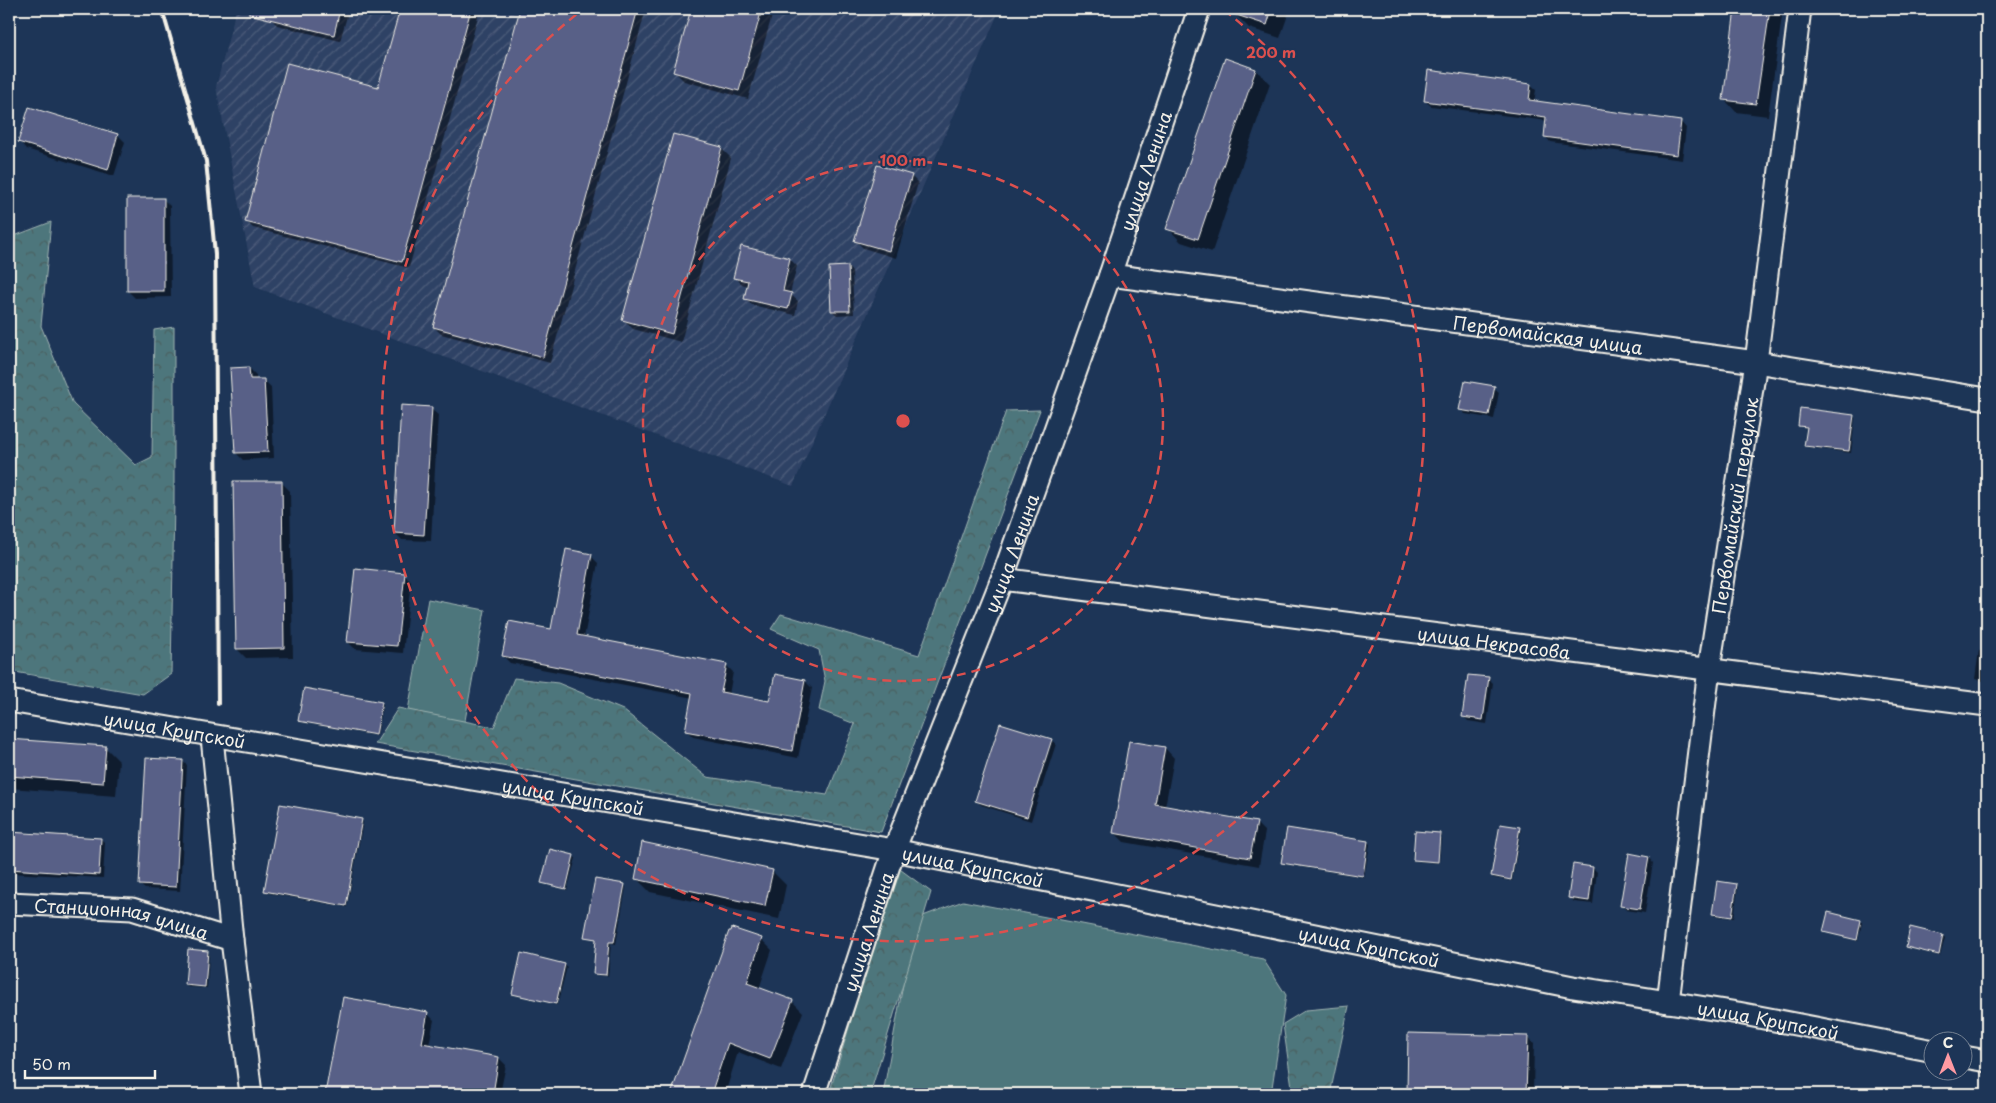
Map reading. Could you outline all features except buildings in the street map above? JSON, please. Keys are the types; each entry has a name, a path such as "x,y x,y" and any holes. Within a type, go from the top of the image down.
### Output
{"street":[{"name":"улица Ленина","path":"814,1094 894,850 1002,579 1110,275 1200,9"},
{"name":"Первомайский переулок","path":"1668,1002 1709,670 1756,362 1800,9"},
{"name":"Первомайская улица","path":"1110,275 1756,362 1987,399"},
{"name":"улица Некрасова","path":"1002,579 1987,705"},
{"name":"улица Крупской","path":"9,702 894,850 1573,987 1738,1013 1924,1049"},
{"path":"212,737 232,940 251,1094"},
{"name":"Станционная улица","path":"9,902 132,908 232,940"},
{"path":"1974,1059 1987,1062"}],"shaded area":[{"path":"236,9 1000,9 793,486 255,287 216,87"}],"green space":[{"path":"51,222 41,326 73,404 136,465 152,457 154,330 174,327 174,501 171,674 143,694 9,671 9,238"},
{"path":"1040,410 881,832 375,744 398,708 494,727 514,678 558,683 623,710 707,777 827,795 855,724 819,710 825,681 819,650 771,629 781,614 919,655 1006,411"},
{"path":"428,599 485,610 464,726 407,716"},
{"path":"897,867 931,892 870,1094 829,1094"},
{"path":"963,901 1263,959 1286,995 1271,1094 883,1094 915,919"},
{"path":"1349,1006 1330,1094 1293,1094 1283,1024 1306,1010"}],"railway":[{"path":"162,9 206,161 215,254 218,704"}]}
